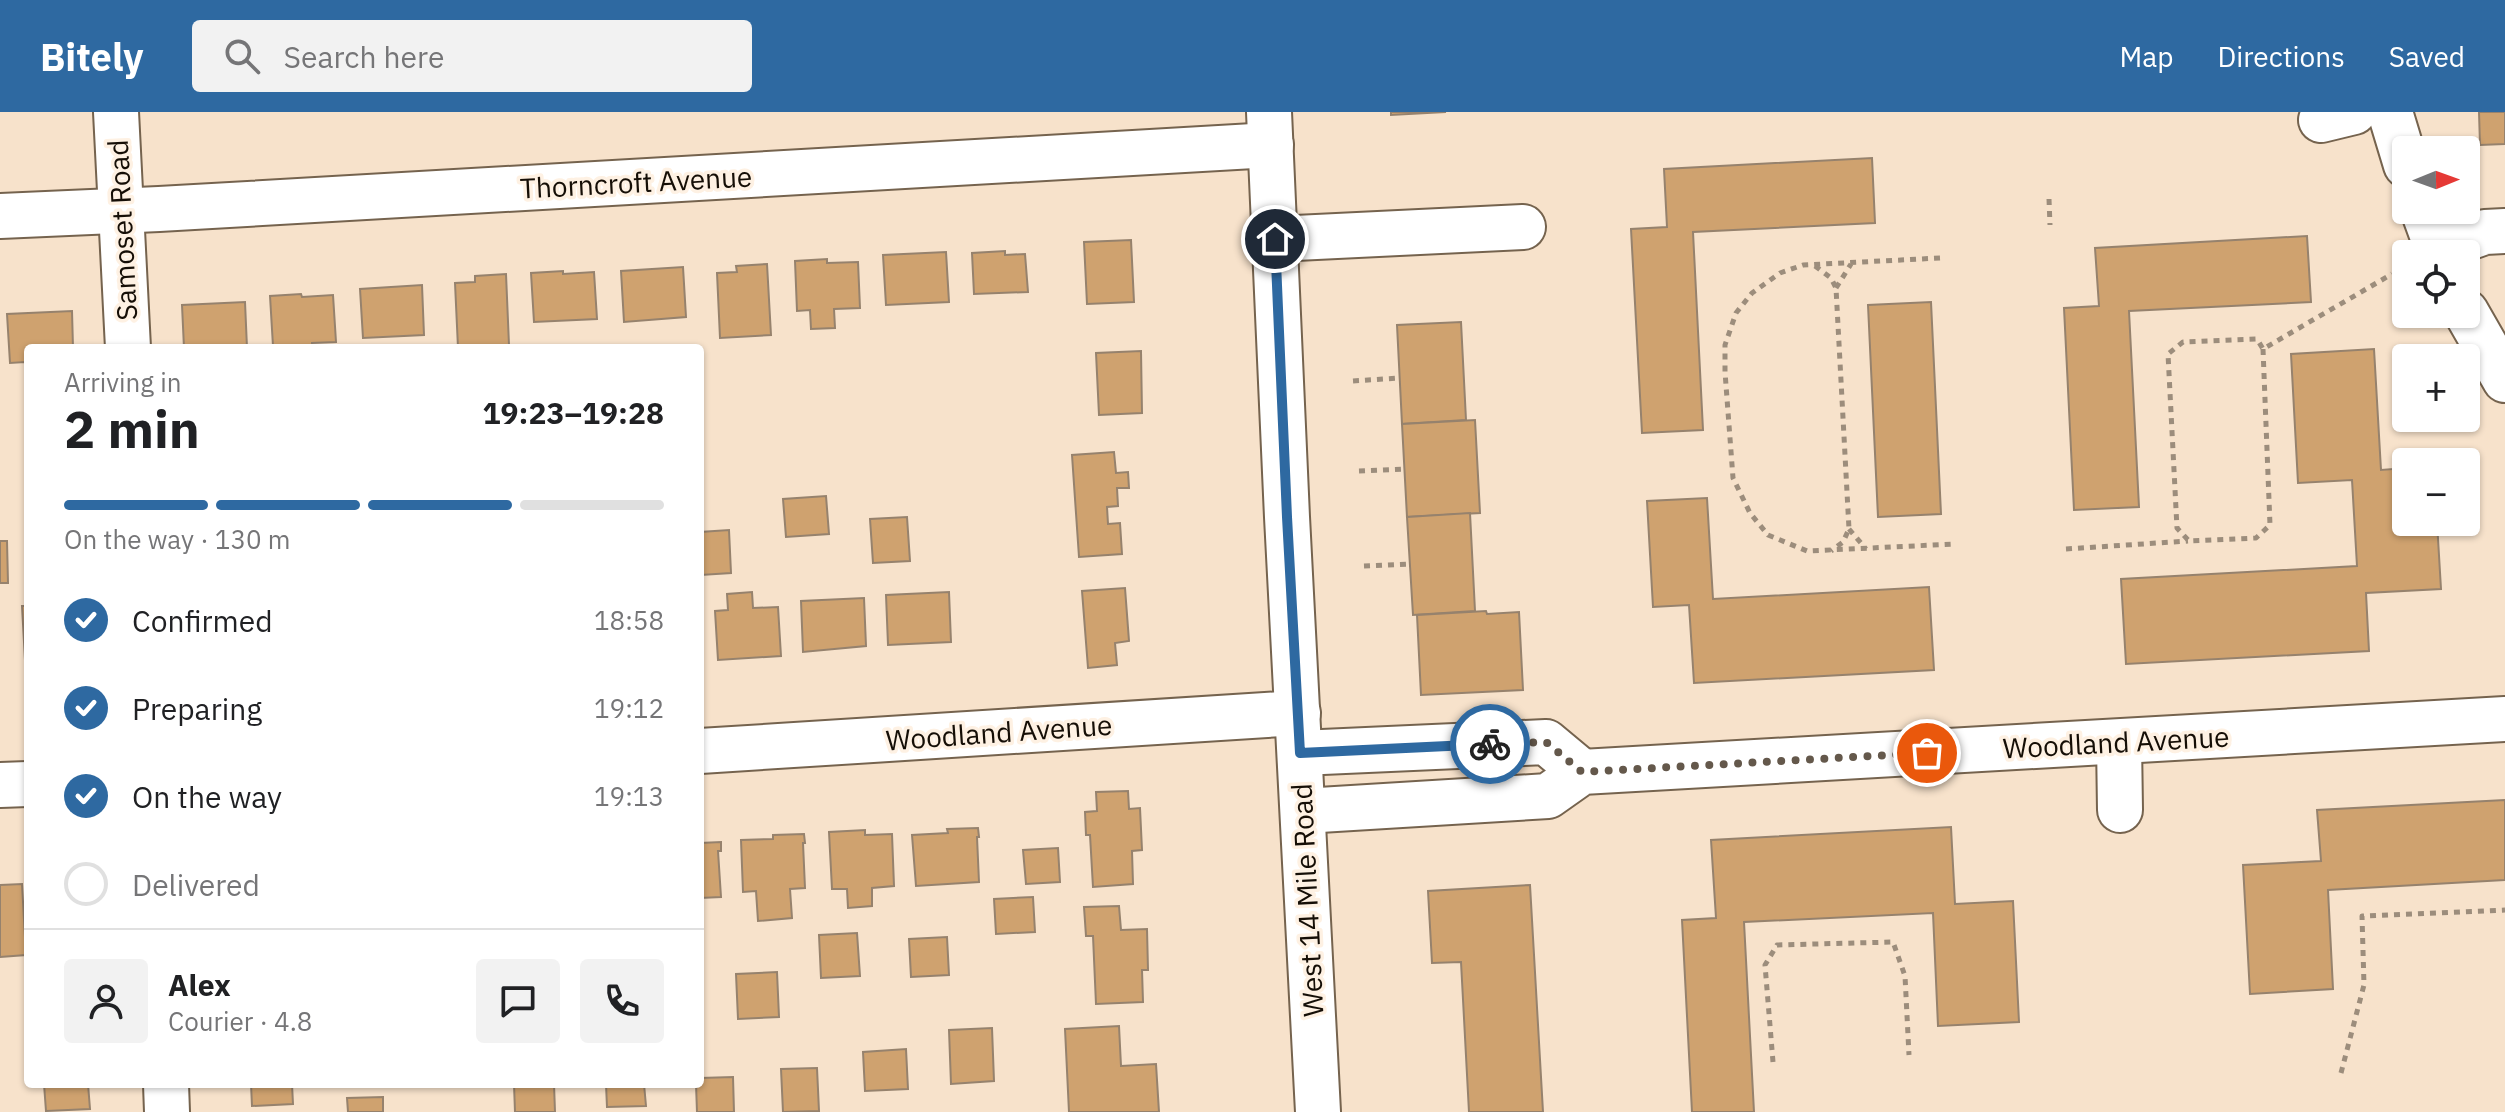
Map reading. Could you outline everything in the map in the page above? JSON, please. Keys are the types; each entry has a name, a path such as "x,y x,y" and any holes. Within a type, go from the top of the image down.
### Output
{"street":[{"name":"Samoset Road","path":"116,112 128,344"},
{"path":"2390,112 2397,136"},
{"name":"Thorncroft Avenue","path":"0,216 1270,129"},
{"name":"West 14 Mile Road","path":"1270,129 1318,1112"},
{"path":"1275,239 1523,227"},
{"path":"2433,238 2505,231"},
{"path":"2475,328 2505,380"},
{"name":"Woodland Avenue","path":"704,751 1299,733 1546,742 1582,772 2505,719"},
{"path":"2119,742 2120,810"},
{"path":"1303,811 1548,796 1582,772"},
{"path":"0,785 24,784"},
{"path":"166,1088 167,1112"}],"path":[{"path":"2049,199 2050,225"},
{"path":"1940,258 1803,265 1780,273 1752,293 1736,313 1725,345 1725,372 1733,478 1750,513 1768,535 1807,551 1955,544"},
{"path":"1836,288 1852,263"},
{"path":"1814,265 1831,278 1836,288 1849,529 1843,542 1830,551"},
{"path":"2263,349 2392,274"},
{"path":"2066,549 2256,538 2270,525 2263,349 2257,339 2183,342 2168,354 2177,528 2189,541"},
{"path":"1353,381 1400,378"},
{"path":"1359,471 1405,469"},
{"path":"1849,529 1866,549"},
{"path":"1364,566 1410,564"},
{"path":"2341,1073 2364,985 2362,916 2505,910"},
{"path":"1773,1062 1765,965 1777,945 1893,942 1905,976 1909,1055"}],"building":[{"path":"1391,112 1446,112 1391,115"},
{"path":"2479,112 2505,112 2505,144 2480,145"},
{"path":"1872,158 1875,223 1693,232 1703,430 1642,433 1631,229 1667,227 1664,169"},
{"path":"2307,236 2311,302 2129,311 2139,507 2074,510 2064,308 2099,306 2095,248"},
{"path":"1131,240 1134,302 1087,304 1084,242"},
{"path":"1005,251 1005,255 1025,254 1028,292 974,294 972,253"},
{"path":"946,252 949,302 886,305 883,255"},
{"path":"827,259 827,263 858,262 860,308 834,309 835,328 811,329 810,310 797,311 795,261"},
{"path":"767,264 771,335 720,338 717,273 737,272 736,266"},
{"path":"683,267 686,317 624,322 621,271"},
{"path":"563,271 563,274 594,272 597,319 534,322 531,273"},
{"path":"506,274 509,344 458,344 455,283 475,282 475,276"},
{"path":"422,285 424,335 363,338 360,289"},
{"path":"333,295 336,342 273,344 270,296"},
{"path":"245,302 247,344 184,344 182,305"},
{"path":"1931,302 1941,514 1878,517 1868,305"},
{"path":"72,311 73,344 24,344 24,362 10,363 7,314"},
{"path":"1461,322 1466,420 1402,424 1397,325"},
{"path":"2374,349 2381,470 2392,469 2392,536 2438,536 2441,589 2366,593 2369,651 2126,664 2121,579 2357,566 2352,480 2298,483 2291,354"},
{"path":"1141,351 1142,413 1099,415 1096,353"},
{"path":"1475,420 1480,513 1407,517 1402,424"},
{"path":"1114,452 1116,473 1128,472 1129,488 1117,488 1118,506 1107,507 1108,524 1120,523 1122,554 1079,557 1072,455"},
{"path":"826,496 829,534 786,537 783,499"},
{"path":"1707,498 1713,599 1929,587 1934,670 1694,683 1689,605 1653,607 1647,501"},
{"path":"1470,513 1475,611 1413,615 1407,517"},
{"path":"907,517 910,561 873,563 870,519"},
{"path":"729,530 731,573 704,575 704,532"},
{"path":"0,541 7,541 8,583 0,583"},
{"path":"1125,588 1129,641 1115,643 1117,665 1088,668 1082,591"},
{"path":"752,592 753,608 778,607 781,656 718,660 715,611 728,610 727,594"},
{"path":"949,592 951,642 888,645 886,595"},
{"path":"864,598 866,646 803,652 801,601"},
{"path":"1486,611 1487,614 1519,612 1523,690 1421,695 1417,615"},
{"path":"1128,791 1129,809 1140,808 1142,850 1132,851 1133,884 1093,887 1090,835 1086,835 1085,812 1097,811 1096,792"},
{"path":"2505,800 2505,880 2328,890 2333,989 2250,994 2243,865 2321,861 2317,810"},
{"path":"1951,827 1955,904 2013,901 2019,1022 1938,1026 1933,913 1744,922 1754,1112 1692,1112 1682,920 1716,918 1711,840"},
{"path":"978,828 979,882 916,886 912,835"},
{"path":"865,830 865,835 892,834 894,886 872,888 872,906 848,908 847,889 832,889 829,832"},
{"path":"804,834 805,888 790,889 792,918 758,921 756,891 743,892 741,840"},
{"path":"721,842 721,851 718,851 721,897 704,898 704,843"},
{"path":"1058,848 1060,882 1026,884 1023,850"},
{"path":"22,884 24,955 0,957 0,885"},
{"path":"1530,885 1543,1112 1469,1112 1461,962 1432,963 1428,891"},
{"path":"1033,897 1035,932 996,934 994,899"},
{"path":"1119,906 1121,930 1147,929 1148,970 1142,970 1143,1002 1096,1004 1093,936 1086,936 1084,907"},
{"path":"857,933 860,976 821,978 819,935"},
{"path":"947,937 949,975 911,977 909,939"},
{"path":"777,972 779,1017 738,1019 736,974"},
{"path":"1119,1026 1121,1066 1156,1064 1159,1112 1069,1112 1065,1029"},
{"path":"992,1028 994,1081 951,1084 949,1030"},
{"path":"906,1049 908,1089 865,1091 863,1052"},
{"path":"817,1068 819,1111 783,1112 781,1069"},
{"path":"733,1077 734,1112 697,1112 696,1088 704,1088 704,1078"},
{"path":"44,1088 88,1088 90,1109 46,1111"},
{"path":"251,1088 292,1088 293,1104 252,1106"},
{"path":"514,1088 554,1088 555,1112 515,1112"},
{"path":"606,1088 644,1088 646,1106 607,1107"},
{"path":"383,1097 383,1112 348,1112 347,1098"}],"way so far":[{"path":"1490,744 1546,742 1582,772 1927,753"}],"route":[{"path":"1275,239 1300,753 1490,744"}]}
